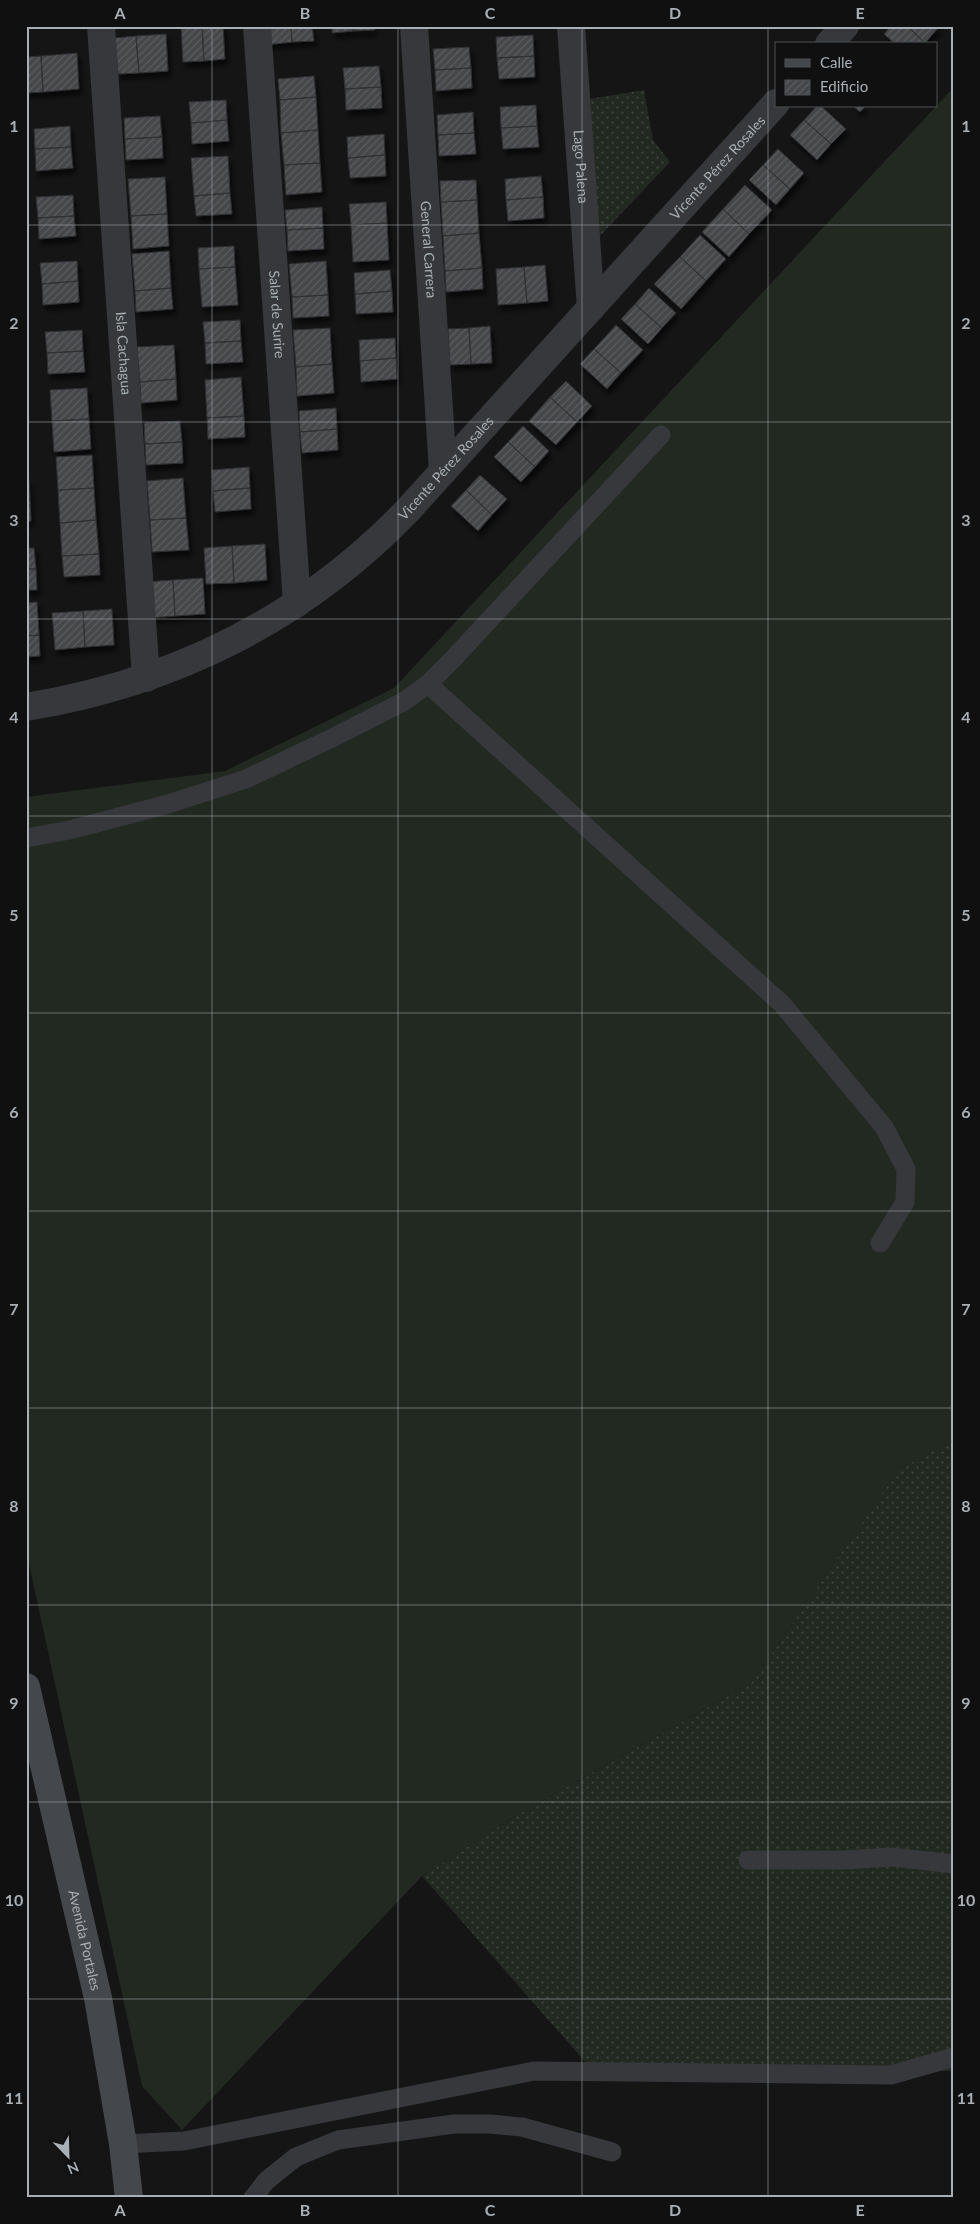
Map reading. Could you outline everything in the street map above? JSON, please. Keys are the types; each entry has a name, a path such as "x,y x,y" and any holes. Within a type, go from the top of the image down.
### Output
{"main road":[{"name":"Avenida Portales","path":"26,1686 98,1998 123,2144 129,2198"}],"street":[{"name":"Isla Cachagua","path":"101,26 146,678"},
{"name":"Salar de Surire","path":"257,26 297,602"},
{"name":"General Carrera","path":"414,26 443,471"},
{"name":"Lago Palena","path":"571,26 591,308"},
{"path":"831,42 845,26"},
{"name":"Vicente Pérez Rosales","path":"26,707 103,691 146,678 198,657 249,632 297,602 340,571 382,536 443,471 775,103"}],"lane":[{"path":"26,838 70,830 168,804 246,779 394,706 428,684 661,435"},
{"path":"428,684 782,1004 884,1127 906,1169 905,1202 880,1243"},
{"path":"748,1860 844,1860 892,1857 954,1864"},
{"path":"123,2144 184,2140 534,2071 891,2075 954,2057"},
{"path":"253,2198 266,2181 296,2157 338,2140 454,2124 490,2124 522,2127 612,2152"}],"shaded area":[{"path":"954,87 954,1440 899,1469 752,1682 510,1819 422,1876 182,2130 142,2086 26,1550 26,797 225,771 394,688 934,108 938,108 938,104"},
{"path":"644,90 653,140 670,162 596,240 589,99"},
{"path":"954,1440 954,2071 588,2065 422,1876 510,1819 752,1682 899,1468"}],"building":[{"path":"181,26 202,26 204,61 183,62"},
{"path":"202,26 223,26 225,59 204,61"},
{"path":"264,26 291,26 292,42 265,45"},
{"path":"291,26 312,26 314,41 292,42"},
{"path":"332,26 353,26 353,31 332,33"},
{"path":"353,26 374,26 375,30 353,31"},
{"path":"891,26 907,26 924,42 893,42 884,34"},
{"path":"907,26 938,26 924,42"},
{"path":"166,34 168,71 139,73 136,36"},
{"path":"533,35 534,56 497,58 496,37"},
{"path":"136,36 139,73 118,74 115,38"},
{"path":"469,47 471,68 435,70 433,49"},
{"path":"77,53 79,89 43,92 41,56"},
{"path":"41,56 43,92 26,93 26,57"},
{"path":"534,56 535,77 499,79 497,58"},
{"path":"379,66 381,87 345,89 343,68"},
{"path":"471,68 472,88 436,91 435,70"},
{"path":"314,76 316,97 280,100 278,79"},
{"path":"381,87 382,108 346,110 345,89"},
{"path":"316,97 318,130 281,133 280,100"},
{"path":"226,100 227,120 191,123 189,102"},
{"path":"536,105 537,126 501,128 500,107"},
{"path":"815,108 823,108 846,129 831,144 804,120"},
{"path":"855,108 864,108 860,112"},
{"path":"473,112 474,133 438,135 437,115"},
{"path":"160,116 162,137 125,139 124,118"},
{"path":"227,120 229,141 192,144 191,123"},
{"path":"804,120 831,144 817,160 790,135"},
{"path":"70,126 71,147 35,149 34,129"},
{"path":"537,126 539,147 503,149 501,128"},
{"path":"318,130 320,163 284,165 281,133"},
{"path":"474,133 476,154 439,156 438,135"},
{"path":"384,134 385,155 348,158 347,137"},
{"path":"162,137 163,158 126,160 125,139"},
{"path":"71,147 73,168 36,171 35,149"},
{"path":"778,149 804,173 790,189 763,165"},
{"path":"385,155 386,176 350,178 348,158"},
{"path":"228,156 230,193 194,196 191,158"},
{"path":"320,163 322,192 286,195 284,165"},
{"path":"763,165 790,189 776,205 749,180"},
{"path":"541,176 543,197 506,200 505,179"},
{"path":"165,177 167,214 131,216 128,179"},
{"path":"476,180 477,200 441,202 440,181"},
{"path":"745,185 772,210 749,234 723,209"},
{"path":"230,193 232,214 196,216 194,196"},
{"path":"73,195 74,216 38,218 36,197"},
{"path":"543,197 544,218 508,221 506,200"},
{"path":"477,200 479,233 443,236 441,202"},
{"path":"386,202 387,223 351,225 349,204"},
{"path":"322,207 323,228 287,230 285,210"},
{"path":"723,209 749,234 729,257 702,232"},
{"path":"167,214 169,246 133,249 131,216"},
{"path":"74,216 76,236 39,239 38,218"},
{"path":"387,223 389,260 353,262 351,225"},
{"path":"323,228 324,249 288,251 287,230"},
{"path":"479,233 482,268 445,271 443,236"},
{"path":"700,235 726,259 706,281 680,257"},
{"path":"234,246 235,267 199,269 198,248"},
{"path":"169,251 171,288 135,291 132,254"},
{"path":"680,257 706,281 681,309 654,284"},
{"path":"77,261 78,281 42,284 40,263"},
{"path":"326,261 328,295 292,297 289,264"},
{"path":"545,265 548,301 527,303 524,267"},
{"path":"235,267 238,305 202,307 199,269"},
{"path":"524,267 527,303 498,305 496,269"},
{"path":"482,268 483,289 446,292 445,271"},
{"path":"390,270 392,291 355,294 354,273"},
{"path":"78,281 79,302 43,305 42,284"},
{"path":"171,288 173,309 136,312 135,291"},
{"path":"649,288 676,313 662,328 635,304"},
{"path":"392,291 393,312 356,314 355,294"},
{"path":"328,295 329,316 293,318 292,297"},
{"path":"635,304 662,328 648,344 621,319"},
{"path":"240,320 241,341 205,343 203,322"},
{"path":"616,325 643,350 621,373 594,349"},
{"path":"490,326 492,363 471,364 469,328"},
{"path":"330,328 332,364 296,367 293,330"},
{"path":"469,328 471,364 450,365 448,329"},
{"path":"82,330 83,351 47,353 45,332"},
{"path":"395,338 396,358 360,361 359,340"},
{"path":"241,341 243,362 206,364 205,343"},
{"path":"174,345 176,379 140,382 137,347"},
{"path":"594,349 621,373 607,389 580,364"},
{"path":"83,351 85,372 48,374 47,353"},
{"path":"396,358 397,379 361,382 360,361"},
{"path":"332,364 334,393 297,396 296,367"},
{"path":"241,377 244,416 207,418 205,380"},
{"path":"176,379 177,400 141,403 140,382"},
{"path":"566,381 592,406 577,422 550,397"},
{"path":"87,388 89,419 52,421 50,390"},
{"path":"550,397 577,422 556,445 529,421"},
{"path":"336,408 337,429 300,432 299,411"},
{"path":"244,416 245,437 208,439 207,418"},
{"path":"89,419 91,449 54,452 52,421"},
{"path":"180,421 182,442 145,444 144,423"},
{"path":"523,426 549,451 535,467 508,442"},
{"path":"337,429 338,450 302,453 300,432"},
{"path":"182,442 183,463 146,465 145,444"},
{"path":"508,442 535,467 521,482 494,457"},
{"path":"92,455 94,488 58,490 56,457"},
{"path":"249,467 250,488 213,491 212,470"},
{"path":"480,475 507,499 492,515 466,490"},
{"path":"183,478 186,518 150,520 147,481"},
{"path":"29,479 30,500 26,501 26,480"},
{"path":"94,488 96,520 60,523 58,490"},
{"path":"250,488 251,509 215,512 213,491"},
{"path":"466,490 492,515 478,531 451,506"},
{"path":"30,500 31,521 26,522 26,501"},
{"path":"186,518 189,550 152,552 150,520"},
{"path":"96,520 99,554 62,556 60,523"},
{"path":"265,544 267,580 234,583 232,546"},
{"path":"232,546 234,583 206,584 204,548"},
{"path":"26,548 34,548 36,569 26,569"},
{"path":"99,554 100,575 64,577 62,556"},
{"path":"26,569 36,569 37,590 26,590"},
{"path":"203,578 205,614 175,616 173,580"},
{"path":"173,580 175,616 149,618 146,582"},
{"path":"37,602 39,635 26,636 26,603"},
{"path":"112,609 114,645 85,647 83,611"},
{"path":"83,611 85,647 55,650 52,613"},
{"path":"39,635 40,656 26,657 26,636"}]}
